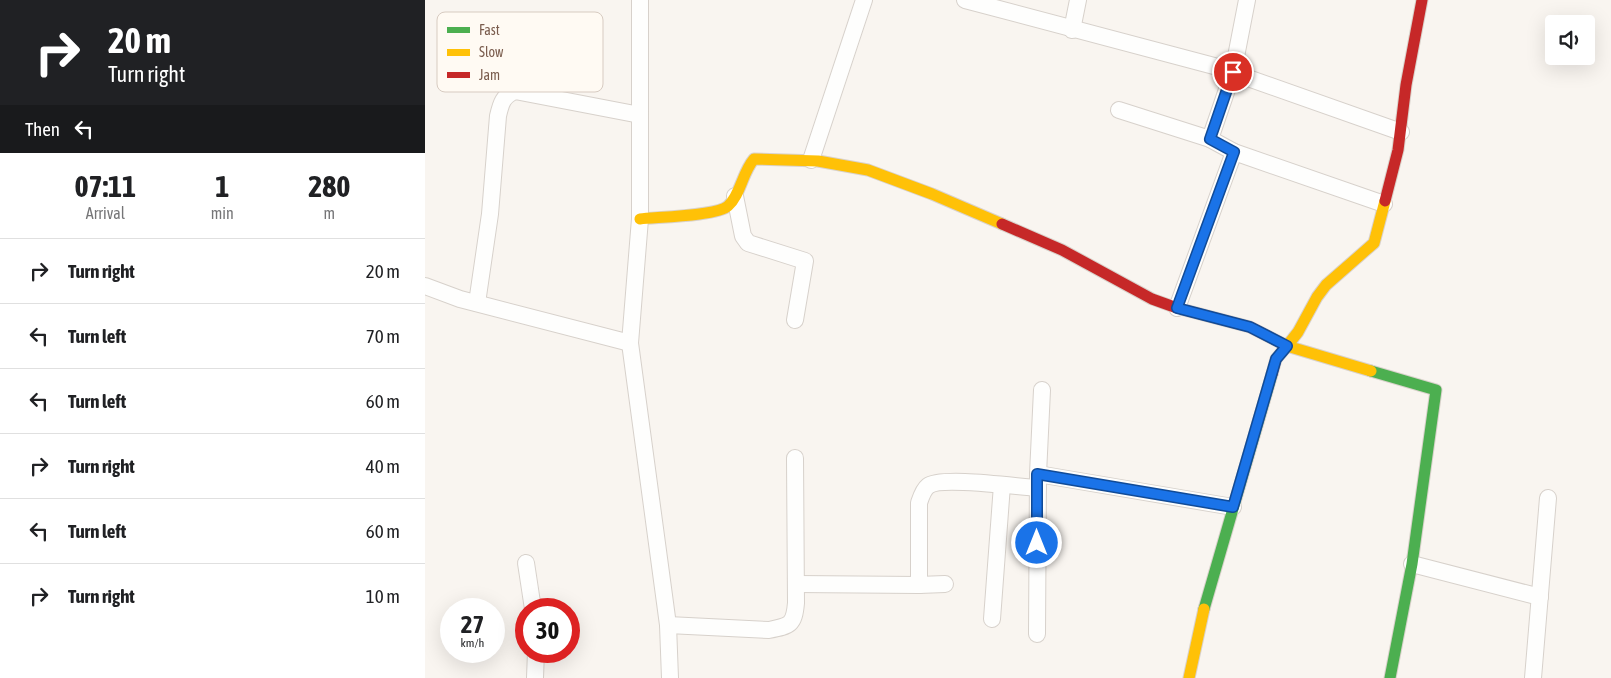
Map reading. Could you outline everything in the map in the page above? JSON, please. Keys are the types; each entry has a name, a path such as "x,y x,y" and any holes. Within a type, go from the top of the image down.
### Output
{"street":[{"path":"640,0 640,219 630,343 668,625 670,678"},
{"path":"811,160 863,0"},
{"path":"965,0 1214,66 1401,132"},
{"path":"1073,30 1078,0"},
{"path":"1210,139 1233,72 1247,0"},
{"path":"1189,678 1207,593 1276,359 1298,332 1317,297 1326,285 1374,243 1398,150 1406,85 1422,0"},
{"path":"477,303 490,214 498,116 501,102 507,95 513,92"},
{"path":"520,92 640,115"},
{"path":"1119,110 1210,139 1234,152 1384,204"},
{"path":"1177,308 1234,152"},
{"path":"640,219 714,212 727,207 735,196 748,166 754,159 811,160 868,170 932,194 1062,250 1153,299 1177,308 1250,327 1287,346 1436,390 1412,564 1390,678"},
{"path":"735,196 743,236 748,243 755,247 805,261 795,320"},
{"path":"425,286 477,303 630,343"},
{"path":"1037,634 1037,481 1042,390"},
{"path":"668,625 769,630 786,626 795,617 795,458"},
{"path":"919,585 919,503 927,486 934,483 954,482 1002,485 1037,481 1233,507"},
{"path":"993,619 1002,485"},
{"path":"1533,678 1548,498"},
{"path":"526,563 531,598"},
{"path":"1412,564 1540,598"},
{"path":"796,584 945,584"},
{"path":"535,678 536,663"}],"traffic: fast":[{"path":"1371,371 1436,390 1412,564 1390,678"},
{"path":"1204,609 1272,374"}],"traffic: slow":[{"path":"640,219 700,214 728,206 739,190 754,159 818,161 868,170 932,194 1002,224"},
{"path":"1371,371 1287,346 1298,332 1317,297 1326,285 1374,243 1385,201"},
{"path":"1189,678 1204,609"}],"traffic: jam":[{"path":"1385,201 1398,150 1406,85 1422,0"},
{"path":"1002,224 1062,250 1152,299 1177,308 1250,327 1287,346 1276,359 1272,374"}],"route":[{"path":"1037,543 1037,474 1233,507 1276,359 1287,346 1250,327 1177,308 1234,152 1210,139 1233,72"}]}
